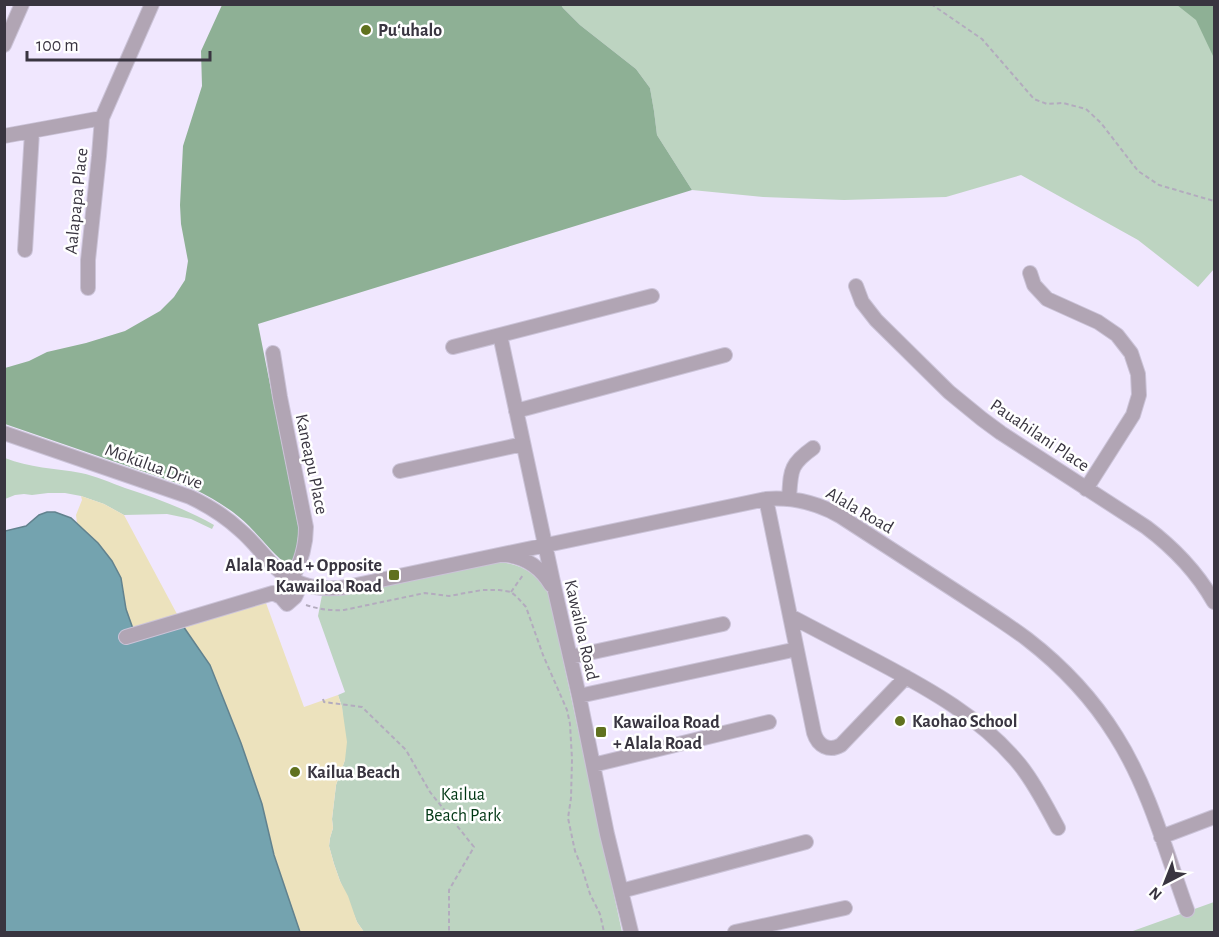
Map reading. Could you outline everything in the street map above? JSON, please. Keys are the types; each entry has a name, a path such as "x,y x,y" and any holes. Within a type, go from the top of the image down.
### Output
{"street":[{"path":"4,45 22,4"},
{"name":"Aalapapa Place","path":"88,288 87,260 102,118 152,4"},
{"name":"Aalapapa Place","path":"4,136 102,118"},
{"path":"25,250 32,132"},
{"path":"1030,273 1034,285 1047,299 1098,322 1117,335 1131,353 1138,374 1139,395 1133,415 1086,489"},
{"name":"Pauahilani Place","path":"856,286 862,302 876,320 957,399 1000,433 1146,527 1172,548 1215,602"},
{"path":"453,347 652,296"},
{"name":"Kawailoa Road","path":"500,335 607,834 631,933"},
{"name":"Kaneapu Place","path":"273,353 306,527 294,599"},
{"path":"516,411 725,355"},
{"name":"Mōkūlua Drive","path":"4,433 175,491 206,505 241,531 274,567 296,582"},
{"path":"400,471 523,444"},
{"path":"789,499 794,465 799,458 813,448"},
{"path":"766,499 815,737 822,746 832,748 841,745 906,677"},
{"name":"Alala Road","path":"296,582 312,587 336,589 766,499 809,502 840,516 1012,628 1075,682 1116,736 1143,789 1187,910"},
{"path":"499,555 518,557 531,563 546,577 555,591"},
{"path":"126,637 273,593 287,604 294,599"},
{"path":"790,616 906,677 966,713 1001,743 1030,778 1058,828"},
{"path":"570,657 723,624"},
{"path":"579,696 788,651"},
{"path":"593,765 769,722"},
{"path":"1161,837 1215,817"},
{"path":"621,891 806,842"},
{"path":"735,933 845,908"}],"path":[{"path":"931,4 982,39 1034,99 1047,104 1063,103 1086,109 1101,123 1138,171 1159,185 1215,201"},
{"path":"511,592 531,563"},
{"path":"294,599 308,606 334,611 425,593 449,596 482,590 499,590 511,592 517,597 526,607 537,641 567,710 573,759 568,818 575,851 590,894 600,914 604,933"},
{"path":"322,699 324,702 362,707 399,743 406,750 430,792 474,847 449,890 449,933"}],"green space":[{"path":"561,5 1214,5 1214,269 1198,287 1138,240 1021,175 946,197 844,200 763,197 692,190 657,135 650,88 636,69 580,25"},
{"path":"5,458 33,466 92,476 171,504 214,525 212,529 191,519 167,514 124,515 104,504 65,493 24,494 5,499"},
{"name":"Kailua Beach Park","path":"497,562 521,567 528,571 540,581 549,595 622,932 364,932 357,922 340,881 329,846 333,828 336,785 345,760 342,707 338,695 345,692 318,616 322,595 341,595"},
{"path":"1214,902 1214,932 1130,932"}],"shaded area":[{"path":"222,5 561,5 580,25 636,69 650,88 657,135 692,190 258,324 298,525 297,547 290,567 236,515 194,489 5,424 5,368 29,361 47,352 125,331 160,311 174,297 185,280 188,261 180,205 183,146 202,86 201,51"},
{"path":"1177,5 1214,5 1214,58 1196,20"},
{"path":"55,512 71,518 98,543 112,561 121,578 126,609 137,640 183,626 210,665 262,804 274,855 300,932 5,932 5,531 26,526 39,515"}],"sand":[{"path":"81,496 104,504 124,515 177,614 133,628 126,609 121,578 112,561 98,543 77,523 76,515 82,500"},
{"name":"Kailua Beach","path":"266,603 304,707 338,695 342,707 347,742 345,760 336,785 333,828 329,846 340,881 357,922 364,932 300,932 274,855 262,804 241,743 210,665 183,626"}],"place":[{"name":"Puʻuhalo","path":"366,30"},
{"name":"Alala Road + Opposite Kawailoa Road","path":"394,575"},
{"name":"Kaohao School","path":"900,721"},
{"name":"Kawailoa Road + Alala Road","path":"601,732"},
{"name":"Kailua Beach","path":"295,772"}]}
